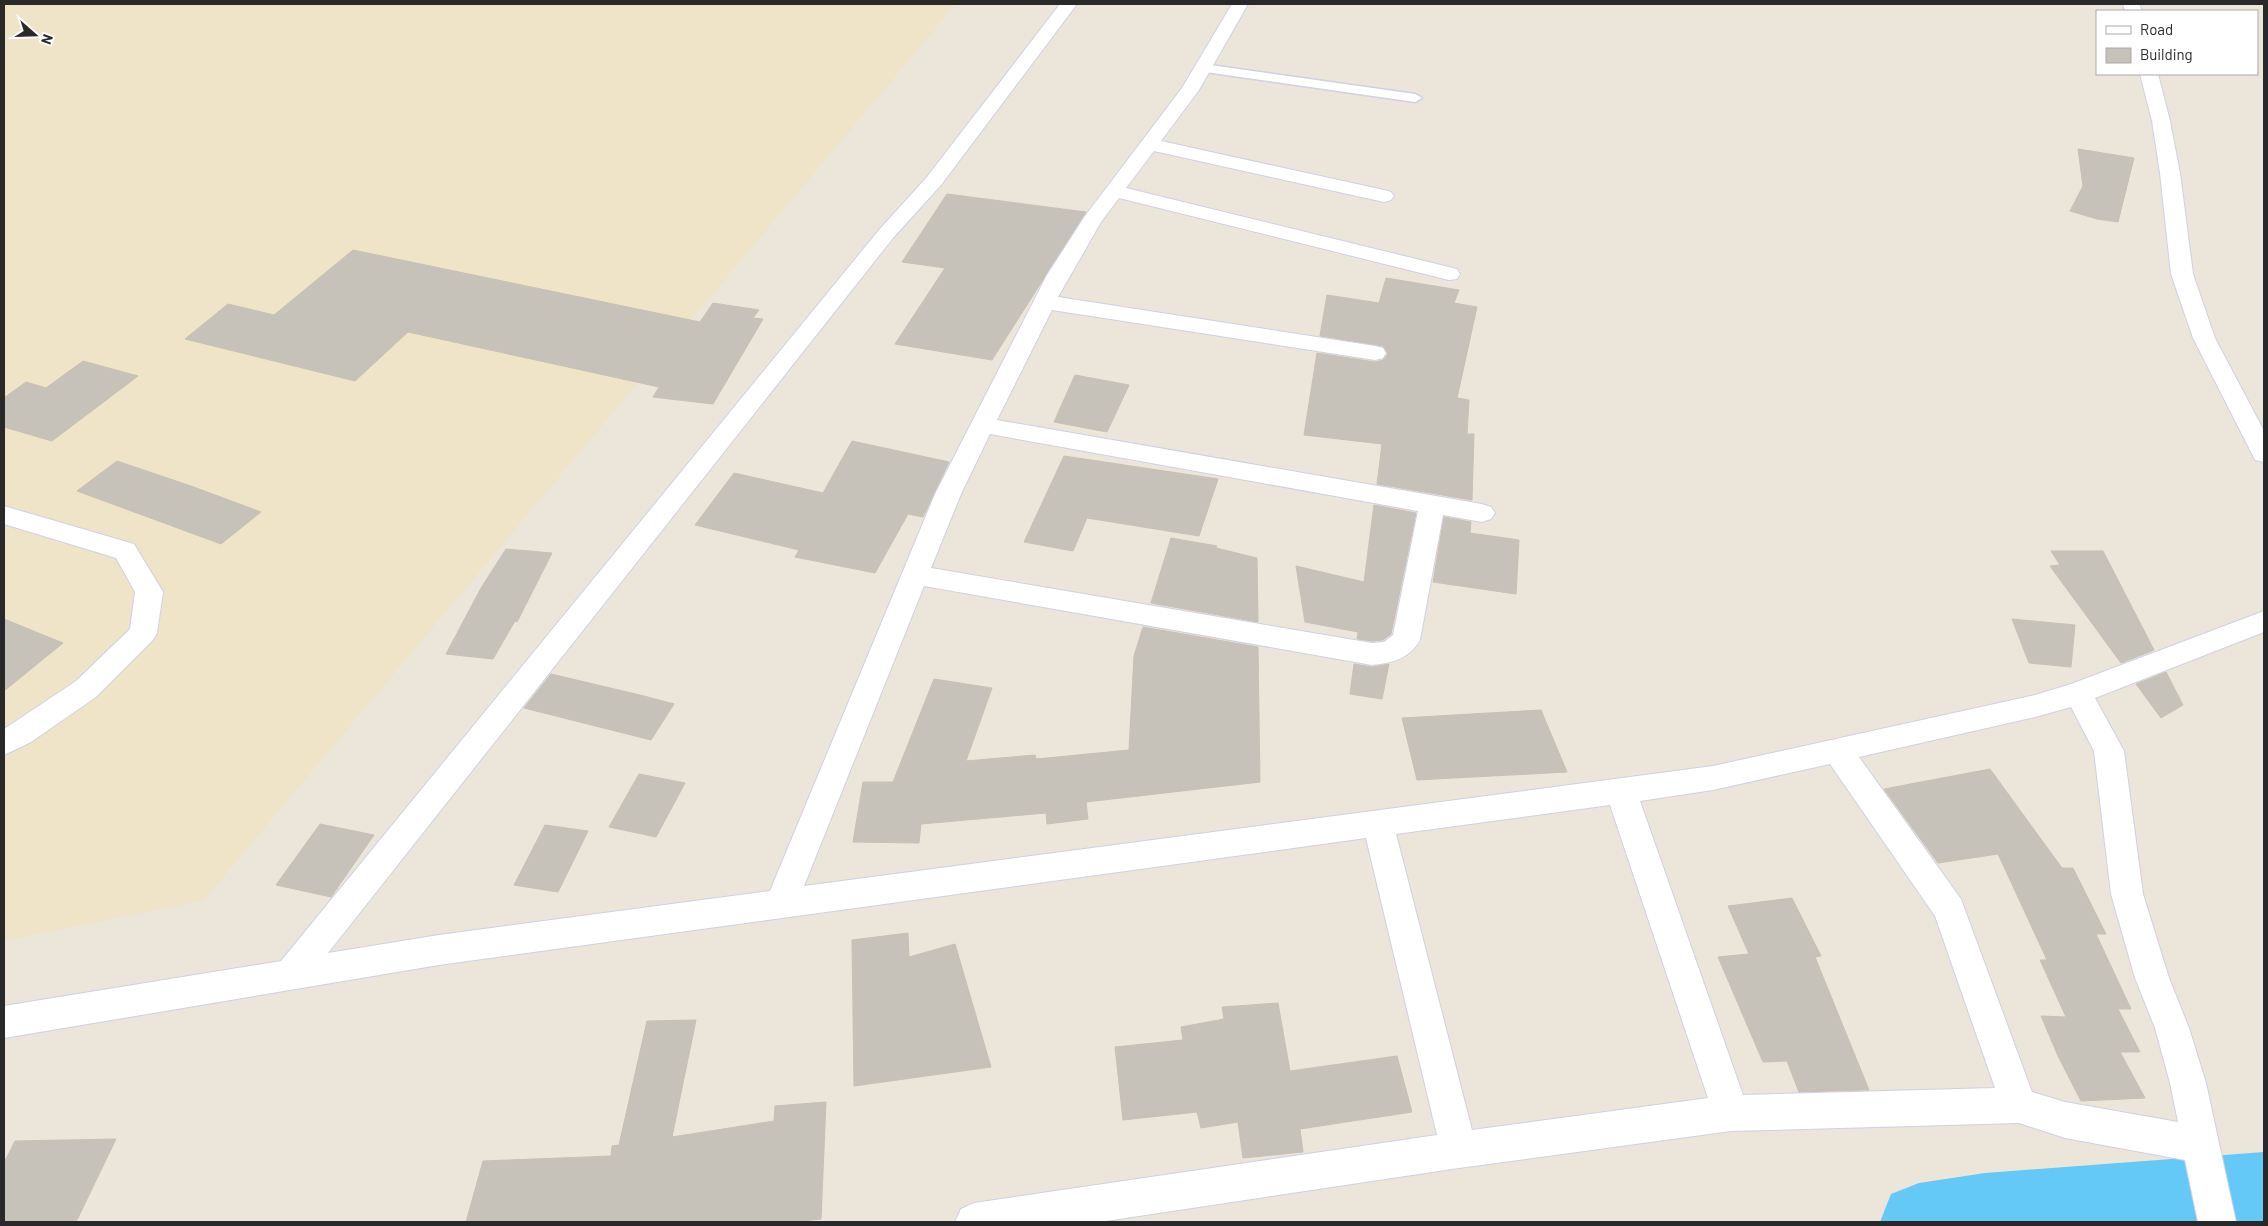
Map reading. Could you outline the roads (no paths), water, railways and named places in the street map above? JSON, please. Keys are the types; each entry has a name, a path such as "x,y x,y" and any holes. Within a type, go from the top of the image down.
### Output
{"street":[{"path":"291,974 886,234 934,181 1069,4"},
{"path":"781,904 948,494 1058,276 1092,220 1151,145 1190,90 1240,4"},
{"path":"2149,75 2161,121 2170,173 2182,274 2204,338 2264,454"},
{"path":"1151,145 1384,196"},
{"path":"1114,191 1449,274"},
{"path":"1045,302 1375,352"},
{"path":"983,425 1482,513"},
{"path":"915,575 1372,654 1391,652 1406,640 1432,504"},
{"path":"4,515 125,551 149,592 143,633 86,689 21,734 4,743"},
{"path":"4,1022 439,950 1713,778 2035,706 2078,693 2264,621"},
{"path":"2078,693 2109,751 2127,894 2152,978 2172,1028 2188,1084 2217,1222"},
{"path":"1837,750 1949,909 2019,1105"},
{"path":"1621,791 1731,1113"},
{"path":"1378,823 1459,1150"},
{"path":"974,1222 1459,1150 1731,1113 2019,1105 2065,1120 2204,1158"}],"lane":[{"path":"1203,68 1415,98"}],"waterway":[{"path":"1919,1222 1985,1212 2264,1190"}]}
